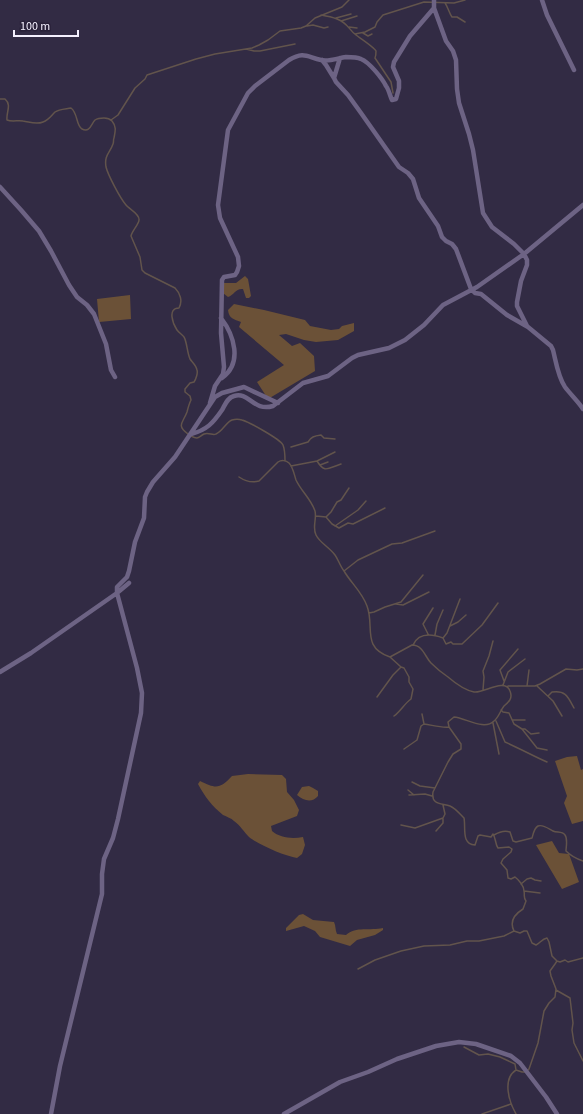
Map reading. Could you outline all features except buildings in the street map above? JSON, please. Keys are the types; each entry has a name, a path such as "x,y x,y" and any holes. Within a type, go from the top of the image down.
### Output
{"street":[{"path":"434,0 434,8 446,41 453,51 456,60 459,103 473,150 483,213 492,228 514,244 524,254 527,260 527,266 521,281 517,306 528,327"},
{"path":"542,0 547,15 574,70"},
{"path":"221,378 224,367 221,333 222,280 224,277 235,275 239,266 238,257 220,218 218,205 228,130 248,93 289,60 302,55 322,60 344,57 366,61 387,87 392,100 396,99 399,81 393,67 394,62 413,32 434,8"},
{"path":"334,78 340,58"},
{"path":"322,60 336,82 348,95 399,167 408,173 413,179 419,198 438,226 442,237 456,249 472,289 476,293 481,294 507,315 528,327 551,346 565,387 583,409"},
{"path":"0,187 39,231 69,285 77,297 87,305 94,314 106,344 111,370 115,377"},
{"path":"191,434 200,432 208,427 228,400 235,396 244,396 257,406 268,408 274,406 303,384 328,376 358,355 389,348 405,340 424,325 443,305 472,289 524,254 583,205"},
{"path":"210,405 215,386 233,365 234,346 232,337 222,318"},
{"path":"52,1114 60,1066 102,894 104,859 117,825 141,713 142,693 117,588 127,577 129,571 135,542 144,518 145,498 153,482 175,457 215,397 222,393 244,387 278,403"},
{"path":"0,672 31,653 117,593 128,583"},
{"path":"284,1114 340,1082 368,1072 397,1059 436,1046 459,1042 476,1044 511,1056 520,1063 557,1114"}],"shaded area":[{"path":"245,276 248,279 251,296 249,298 246,298 243,289 228,297 223,293 224,283 236,283"},
{"path":"130,295 131,319 99,322 97,299"},
{"path":"234,304 305,320 310,326 331,330 339,329 342,326 354,323 354,331 338,340 316,342 286,334 279,335 292,346 300,343 314,356 315,371 268,399 257,382 284,365 239,327 241,322 231,317 228,310"},
{"path":"577,756 581,770 583,769 583,821 572,824 564,803 567,796 555,761 567,757"},
{"path":"248,774 282,775 286,779 287,792 294,800 299,810 297,816 271,826 272,831 282,837 303,837 305,845 302,854 297,858 272,850 249,837 236,823 215,808 198,784 200,781 218,786 232,776"},
{"path":"309,786 318,791 318,796 316,798 313,800 308,800 302,799 297,795 302,787"},
{"path":"552,841 559,853 569,854 579,882 562,889 536,845"},
{"path":"303,914 313,920 334,922 337,934 346,935 350,932 359,930 383,928 383,930 375,935 357,940 350,946 320,937 315,931 304,926 286,931 286,928 299,915"}],"waterway":[{"path":"111,120 118,115 135,88 145,79 147,75 215,54 252,48 268,40 280,31 306,26 315,18 342,7 349,0"},
{"path":"355,34 365,32 375,27 383,15 424,2 454,3 465,0"},
{"path":"445,3 452,17 457,17 465,22"},
{"path":"336,18 351,14"},
{"path":"321,15 343,22 353,33 375,49 375,58 391,82 393,93"},
{"path":"341,21 357,16"},
{"path":"307,26 313,25 324,28 328,27"},
{"path":"349,27 357,28"},
{"path":"363,33 368,36 372,34"},
{"path":"246,49 260,51 295,44"},
{"path":"0,99 5,99 7,101 7,120 9,121 40,123 50,118 57,111 71,108 75,113 82,129 89,129 95,120 100,118 111,120 114,123 115,130 113,142 107,157 106,167 127,207 139,218 139,222 131,236 140,257 142,270 175,288 180,297 181,303 179,308 173,311 172,317 177,330 184,337 190,359 197,371 197,376 194,382 190,383 185,389 185,392 190,396 191,400 181,426 188,434"},
{"path":"191,436 197,438 204,434 215,434 221,431 230,421 234,419 241,420 264,431 281,442 284,449 285,461"},
{"path":"291,447 308,442 315,436 319,435 324,438 335,439"},
{"path":"317,461 335,452"},
{"path":"239,477 244,480 254,482 259,481 279,461 288,462 298,484 315,511 314,529 316,535 335,555 365,601 369,614 372,642 375,648 381,653 390,657 412,645 416,646 421,649 429,661 437,669 467,690 478,692 494,687 504,686 510,691 510,700 504,706 496,719 490,724 485,725 454,717 448,722 449,727 461,744 461,749 453,754 448,762 433,792 433,796 437,803 452,807 464,818 465,835 468,842 475,845 478,836 491,837 493,834 498,848 509,847 512,849 501,863 507,870 508,878 511,879 515,877 521,883 524,889 524,897 526,901 523,909 514,918 512,924 514,931 520,933 527,931 532,943 536,945 547,938 552,956 557,961 550,971 556,989 555,997 544,1011 538,1043 529,1069 526,1072 516,1070 509,1079 509,1097 516,1114"},
{"path":"291,466 317,461 322,468 327,469 341,464"},
{"path":"320,465 328,462"},
{"path":"326,517 349,488"},
{"path":"335,526 358,510 366,501"},
{"path":"316,516 326,517 332,524 339,528 348,523 353,524 385,508"},
{"path":"344,571 358,560 392,544 402,543 435,531"},
{"path":"369,613 401,602 423,575"},
{"path":"396,604 403,605 429,592"},
{"path":"413,645 419,638 426,635 443,638 447,633 460,599"},
{"path":"443,638 446,644 451,642 453,644 462,644 482,625 498,603"},
{"path":"428,634 423,624 433,608"},
{"path":"435,635 437,624 443,610"},
{"path":"450,626 458,622 466,615"},
{"path":"483,690 483,671 493,641"},
{"path":"504,681 500,670 518,649"},
{"path":"377,697 393,675 401,667 390,657"},
{"path":"503,685 508,672 525,659"},
{"path":"394,716 411,699 413,689 409,682 409,677 404,668 401,667"},
{"path":"508,686 535,686 566,669 583,669"},
{"path":"527,686 529,670"},
{"path":"537,686 553,701 562,716"},
{"path":"548,696 552,692 564,693 574,708"},
{"path":"501,710 509,713 514,724 522,729 537,748 547,750"},
{"path":"422,714 424,724"},
{"path":"513,720 525,720"},
{"path":"496,721 505,742 547,762"},
{"path":"493,723 499,754"},
{"path":"404,749 417,740 421,726 424,724 449,727"},
{"path":"522,729 525,729 531,734 539,733"},
{"path":"412,782 420,786 435,788"},
{"path":"408,790 414,795"},
{"path":"409,795 425,794 432,796"},
{"path":"401,825 415,828 443,818 445,814 443,805"},
{"path":"436,831 443,823 443,819"},
{"path":"494,835 506,831 510,832 513,841 516,842 532,838 537,827 544,826 553,831 564,834 567,843 566,851 583,861"},
{"path":"521,884 527,879 531,878 541,881"},
{"path":"524,891 540,893"},
{"path":"358,969 375,960 401,951 424,946 450,945 467,941 479,941 504,936 514,931"},
{"path":"557,961 560,962 565,960 568,962 583,958"},
{"path":"556,990 570,998 574,1043 583,1061"},
{"path":"464,1047 479,1055 488,1054 500,1057 515,1064 516,1070"},
{"path":"482,1114 511,1104"}]}
